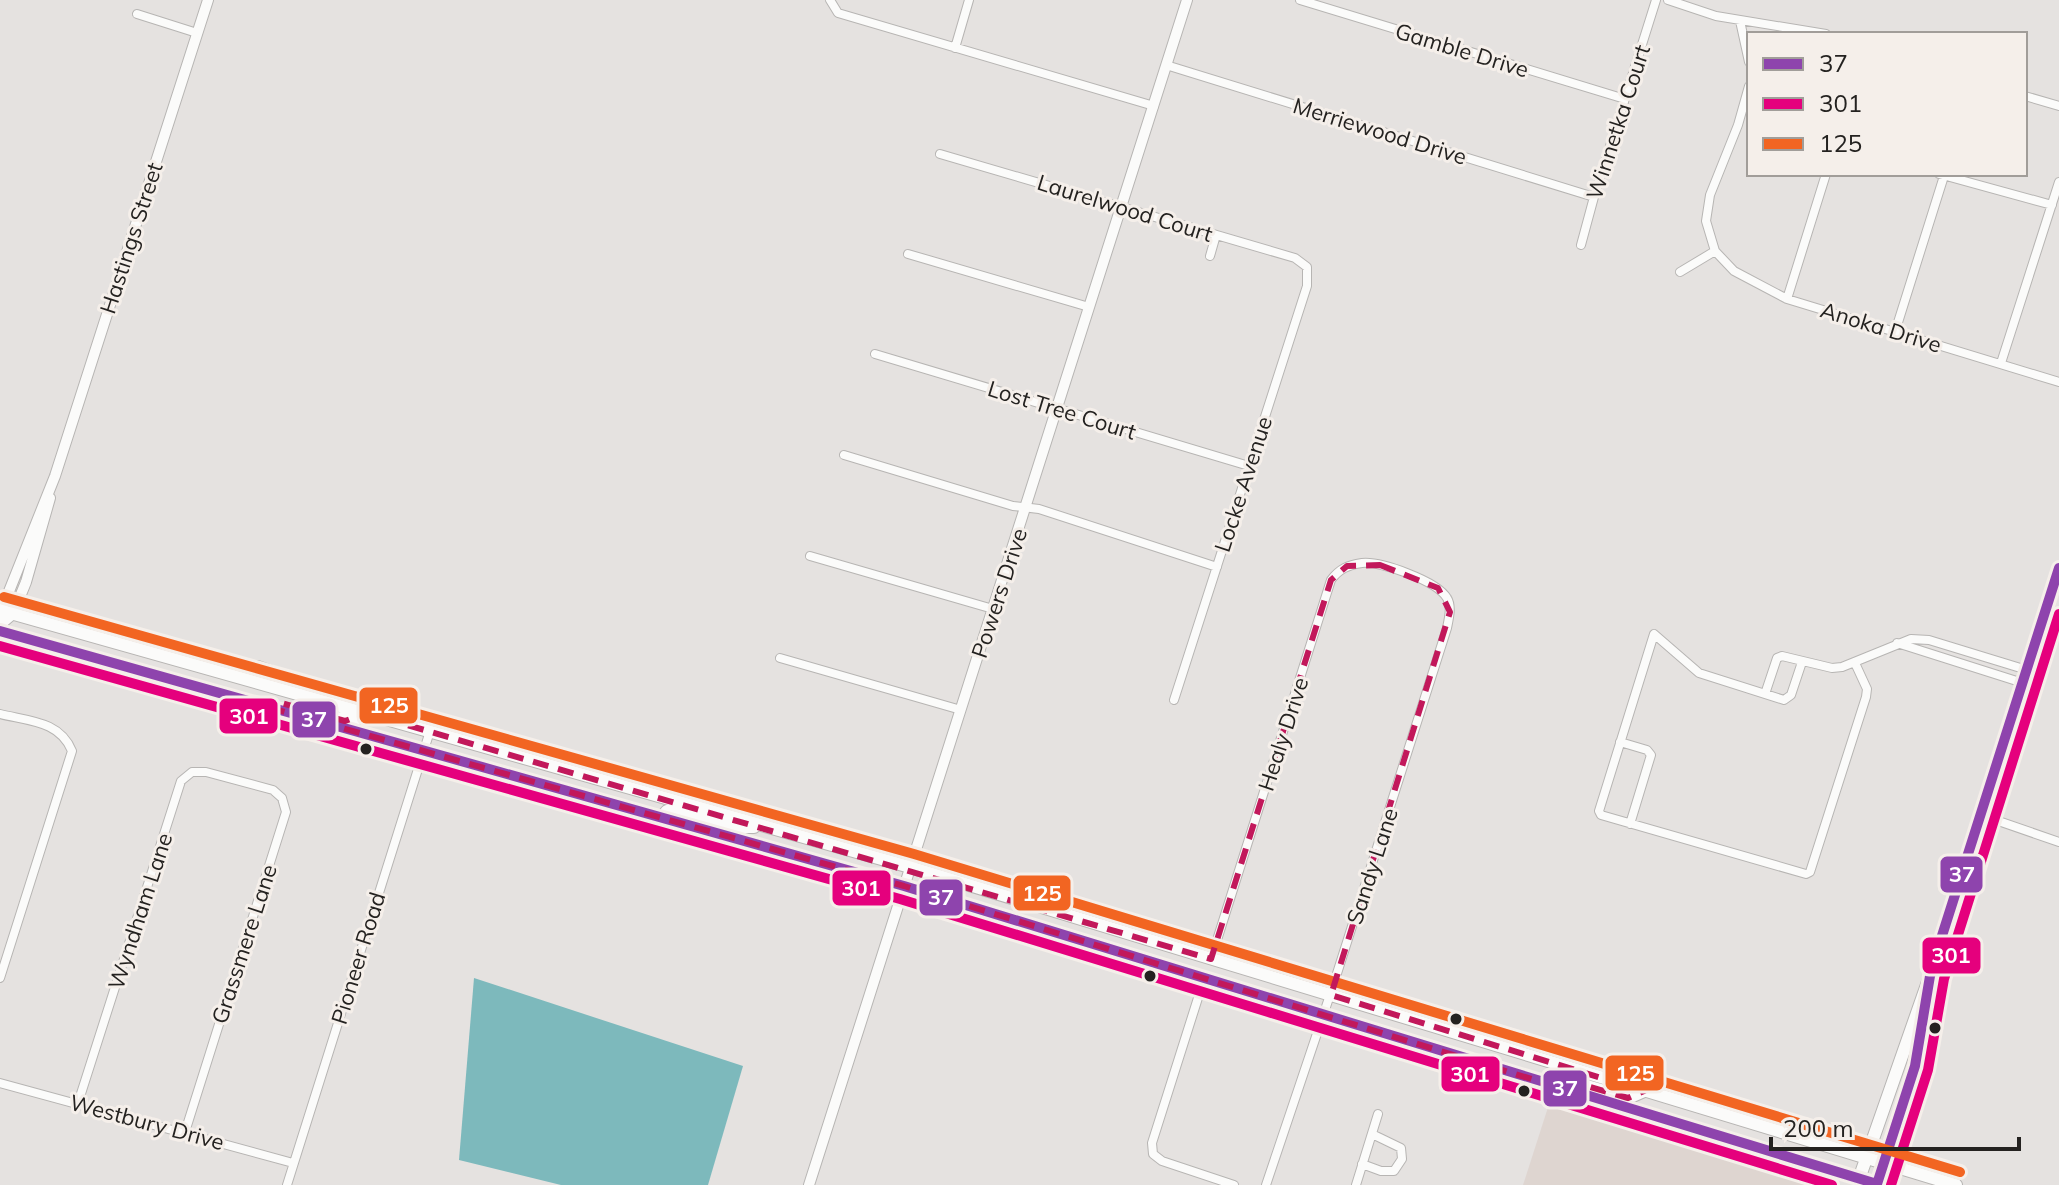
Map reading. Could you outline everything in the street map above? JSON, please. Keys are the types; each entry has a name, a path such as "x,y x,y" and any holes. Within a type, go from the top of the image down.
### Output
{"main road":[{"path":"1858,1182 1930,976 2059,568"},
{"path":"4,612 910,867 1956,1185"},
{"path":"0,631 904,886 1858,1182 1877,1185"},
{"path":"246,701 278,702 345,721 360,719 366,713"},
{"path":"661,818 667,811 675,809 738,827 769,827"},
{"path":"1884,1164 1915,1066 1930,976"},
{"path":"1564,1089 1580,1084 1628,1098 1644,1091"}],"street":[{"name":"Hastings Street","path":"4,612 45,523 55,476 208,0"},
{"path":"830,0 838,13 1154,106"},
{"path":"955,48 969,0"},
{"name":"Powers Drive","path":"809,1185 1187,0"},
{"name":"Gamble Drive","path":"1300,0 1625,99"},
{"name":"Winnetka Court","path":"1581,245 1656,0"},
{"path":"1668,0 1740,21 1816,32"},
{"path":"137,14 197,33"},
{"path":"1740,21 1747,53"},
{"name":"Merriewood Drive","path":"1166,65 1594,197"},
{"path":"1680,272 1715,251 1706,221 1710,195 1738,125 1747,93"},
{"path":"2027,97 2059,106"},
{"path":"1738,125 1747,125"},
{"name":"Laurelwood Court","path":"940,154 1295,258 1307,267"},
{"path":"1787,299 1825,176"},
{"path":"1895,332 1942,176"},
{"path":"1946,176 2052,205"},
{"path":"2001,363 2059,182"},
{"path":"1210,256 1216,235"},
{"name":"Anoka Drive","path":"1715,251 1734,271 1787,299 2059,382"},
{"path":"908,254 1089,307"},
{"name":"Locke Avenue","path":"1174,700 1307,286 1307,267"},
{"name":"Lost Tree Court","path":"875,354 1249,466"},
{"path":"844,455 1026,508 1039,509 1217,567"},
{"path":"810,556 993,609"},
{"name":"Healy Drive","path":"1211,959 1331,580 1347,566 1366,562 1399,571"},
{"name":"Sandy Lane","path":"1266,1185 1331,995 1450,612 1448,599 1438,588 1399,571"},
{"path":"0,625 4,612"},
{"path":"1802,662 1788,698 1784,700 1699,673 1654,634 1599,811 1601,815 1806,874 1810,872 1866,697 1867,689 1855,663"},
{"path":"1765,694 1777,658 1782,656 1832,668 1855,663 1911,639 1929,640 2027,670"},
{"path":"1896,643 2023,683"},
{"path":"780,658 961,710"},
{"path":"258,665 348,694"},
{"path":"0,714 54,728 66,736 72,751 0,978"},
{"name":"Pioneer Road","path":"287,1185 430,731"},
{"path":"1620,742 1647,750 1651,755 1630,824"},
{"name":"Wyndham Lane","path":"78,1103 181,781 192,772 206,772 241,781"},
{"name":"Grassmere Lane","path":"185,1132 286,812 282,798 273,790 241,781"},
{"path":"1981,815 2059,842"},
{"path":"1204,979 1152,1143 1153,1154 1162,1161 1234,1185"},
{"name":"Westbury Drive","path":"0,1083 293,1163"},
{"path":"1356,1185 1378,1114"},
{"path":"1362,1164 1381,1171 1394,1171 1402,1159 1401,1148 1372,1134"},
{"path":"1877,1185 1884,1164"}],"highlighted area":[{"path":"1380,565 1438,588 1450,612 1331,995 1644,1091 1628,1098 1580,1084 1564,1089 904,886 246,701 278,702 345,721 366,713 1211,959 1331,580 1347,566"}],"shaded area":[{"path":"1550,1101 1817,1185 1523,1185"}],"water":[{"path":"474,978 743,1066 708,1185 561,1185 459,1160"}],"transit line":[{"name":"37","path":"1877,1184 1915,1066 1930,976 1940,942 2059,568"},
{"name":"125","path":"4,597 914,854 1960,1172"},
{"name":"301","path":"1891,1185 1928,1070 1944,979 2059,614"},
{"name":"37","path":"0,631 904,886 1877,1184"},
{"name":"301","path":"0,646 900,899 1832,1185"}]}
